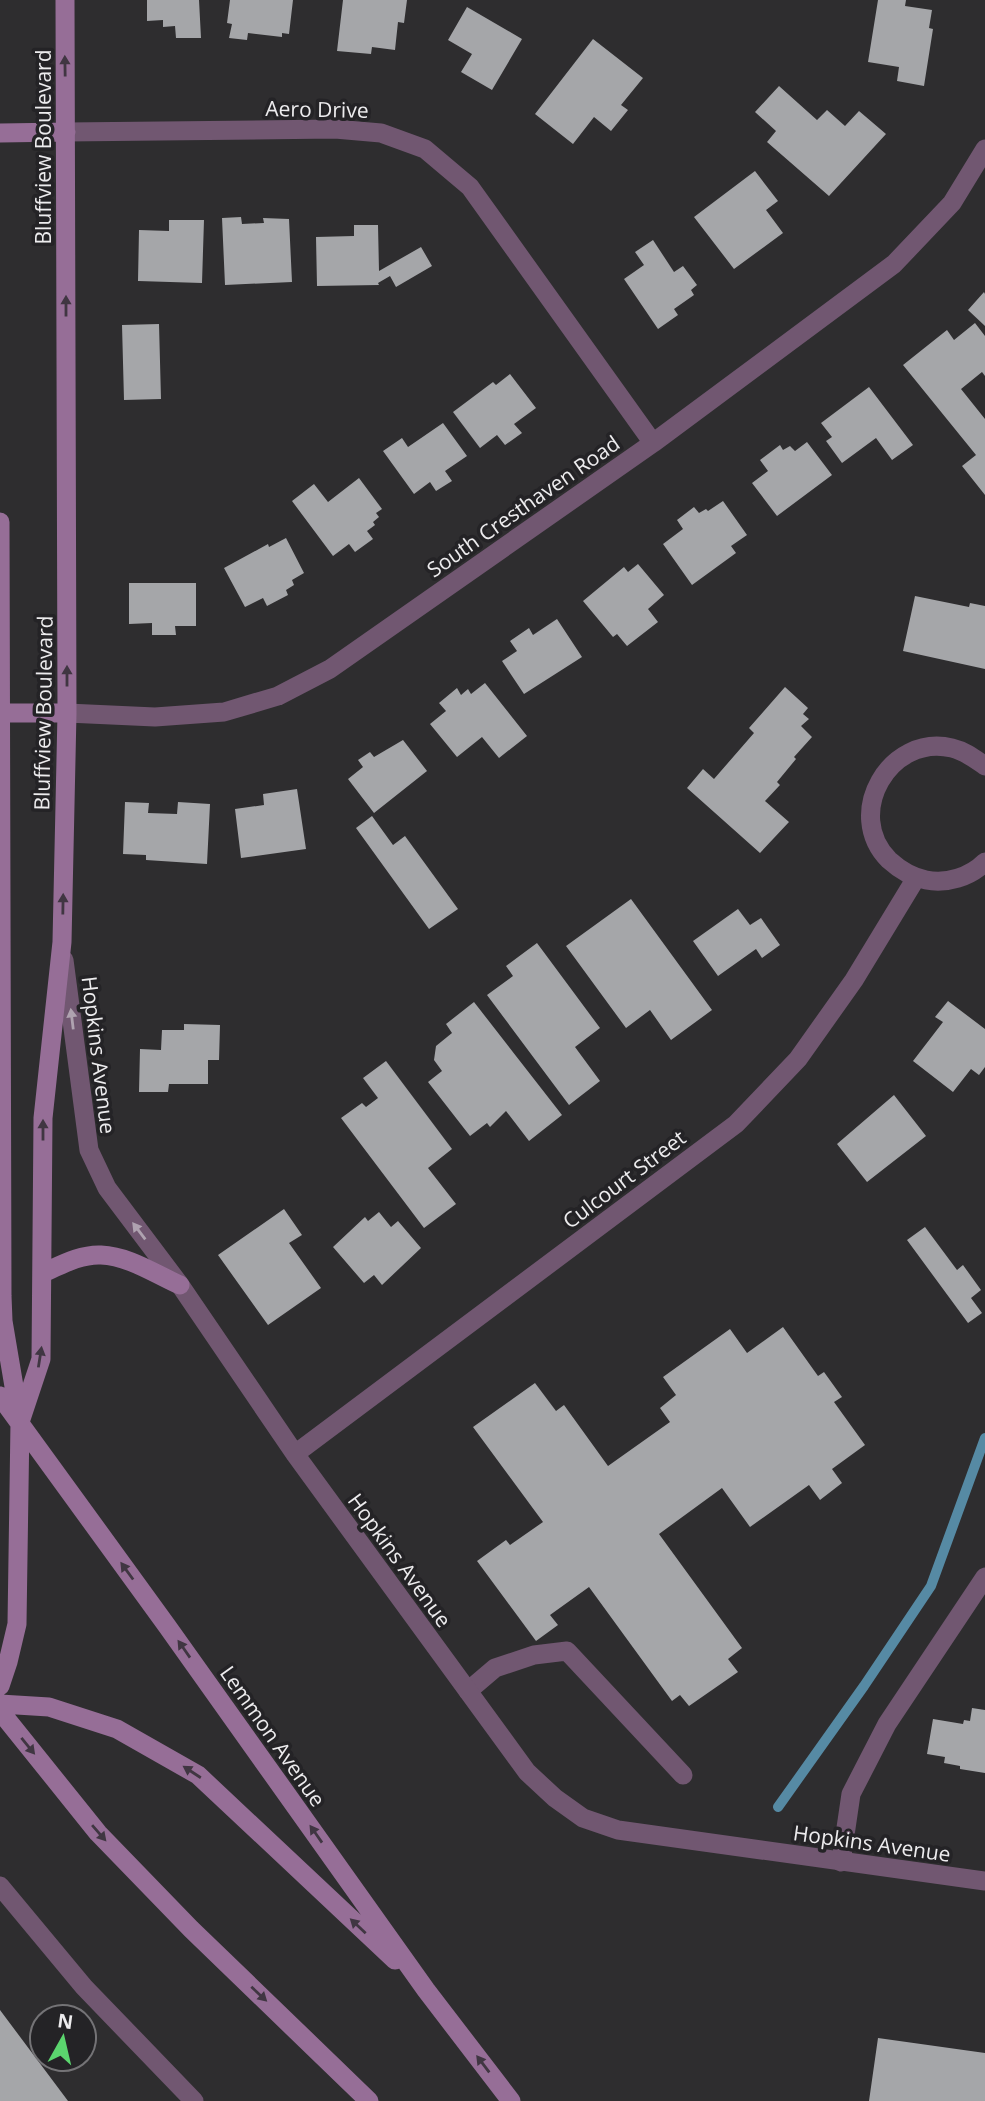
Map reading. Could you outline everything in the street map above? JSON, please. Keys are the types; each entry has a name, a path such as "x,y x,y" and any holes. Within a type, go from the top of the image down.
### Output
{"main road":[{"name":"Bluffview Boulevard","path":"20,1422 41,1359 43,1118 62,942 67,713 65,0"},
{"name":"Aero Drive","path":"0,133 66,132"},
{"name":"Bluffview Boulevard","path":"0,522 3,1321 20,1422 17,1624 0,1686"},
{"name":"South Cresthaven Road","path":"1,713 67,713"},
{"path":"43,1273 74,1260 100,1255 125,1260 180,1285"},
{"name":"Lemmon Avenue","path":"0,1396 426,1990 511,2101"},
{"path":"0,1704 49,1707 117,1729 198,1775 426,1990"},
{"path":"0,1711 98,1833 191,1929 369,2101"}],"street":[{"name":"Aero Drive","path":"66,132 335,129 381,133 425,149 470,187 653,443"},
{"name":"South Cresthaven Road","path":"67,713 155,717 224,712 278,696 330,669 653,443 894,264 952,203 985,149"},
{"path":"985,766 952,748 932,747 912,752 894,762 881,778 872,796 870,817 874,836 883,854 898,868 916,878 950,880 967,875 985,862"},
{"name":"Culcourt Street","path":"295,1454 736,1124 798,1059 854,980 916,878"},
{"name":"Hopkins Avenue","path":"62,942 89,1150 107,1188 180,1285 295,1454 527,1772 555,1798 583,1818 618,1830 985,1881"},
{"path":"841,1862 851,1794 887,1724 976,1608 985,1577"},
{"path":"468,1691 495,1668 534,1655 567,1651 683,1775"},
{"path":"0,1886 84,1987 194,2101"}],"building":[{"path":"147,0 199,0 201,38 176,38 175,26 163,27 163,20 147,21"},
{"path":"230,0 293,0 289,34 282,33 282,37 248,33 247,40 229,38 232,24 227,23"},
{"path":"343,0 407,0 404,23 398,22 395,50 372,47 371,54 337,51"},
{"path":"878,0 906,0 905,6 932,10 929,28 933,29 924,86 897,81 899,67 868,62"},
{"path":"467,7 522,39 492,90 461,72 472,54 448,40"},
{"path":"593,39 643,78 621,105 628,110 611,131 594,117 573,144 535,114"},
{"path":"779,86 817,120 827,110 845,126 859,111 886,134 829,196 767,142 776,131 755,112"},
{"path":"755,171 778,201 766,210 783,233 734,269 694,217"},
{"path":"241,217 242,224 264,223 263,218 289,219 292,282 225,285 222,218"},
{"path":"169,220 204,220 202,283 138,281 139,230 169,231"},
{"path":"354,225 378,225 379,271 421,247 432,266 396,287 390,276 378,283 379,285 317,286 316,237 354,236"},
{"path":"653,240 674,272 683,266 697,285 691,290 694,295 674,309 678,315 658,329 624,279 644,265 635,252"},
{"path":"984,292 985,294 985,326 968,310"},
{"path":"975,323 985,336 985,376 982,372 961,389 985,419 985,495 962,466 976,455 903,365 947,330 954,340"},
{"path":"159,324 161,399 124,400 122,325"},
{"path":"510,374 536,408 514,424 522,433 505,445 497,435 480,448 453,412 493,382 496,385"},
{"path":"869,387 913,445 892,460 876,438 842,463 826,441 832,437 821,423"},
{"path":"443,423 467,456 445,471 452,481 436,491 430,482 414,494 383,451 402,438 408,447"},
{"path":"807,442 832,475 777,516 752,483 768,471 760,460 780,445 783,450 790,446 795,451"},
{"path":"359,478 382,509 376,513 379,517 373,522 375,525 367,531 373,539 355,552 349,544 333,556 292,501 314,484 328,502"},
{"path":"723,501 747,535 731,546 736,553 692,585 663,544 683,529 677,520 694,507 699,513 706,509 708,511"},
{"path":"286,538 304,573 292,580 294,585 286,590 288,595 267,606 263,598 245,607 224,568 268,544 269,547"},
{"path":"638,564 664,595 648,609 658,622 627,646 617,634 613,637 583,601 624,567 628,572"},
{"path":"129,583 196,583 196,626 175,626 176,635 152,635 152,623 129,624"},
{"path":"915,596 969,607 970,603 985,606 985,669 903,651"},
{"path":"557,619 582,657 524,694 502,661 517,651 510,641 529,628 533,635"},
{"path":"485,683 527,736 499,758 482,737 457,757 430,724 446,711 439,703 457,688 461,695 468,689 471,694"},
{"path":"785,687 808,708 803,714 809,719 801,726 812,737 794,757 796,759 777,782 780,785 765,801 789,822 760,853 687,788 703,769 714,779 754,733 749,728"},
{"path":"403,740 427,771 374,813 348,779 363,767 358,760 370,752 374,757"},
{"path":"297,789 306,849 241,858 235,809 264,805 263,794"},
{"path":"125,802 149,803 148,813 177,814 178,802 210,804 207,864 146,860 146,855 123,854"},
{"path":"372,816 393,845 405,836 458,909 429,929 356,828"},
{"path":"631,899 712,1010 671,1040 650,1010 626,1028 566,946"},
{"path":"738,909 750,925 761,918 780,945 762,958 756,949 718,976 693,941"},
{"path":"537,943 600,1028 575,1047 600,1081 569,1105 487,995 513,976 506,966"},
{"path":"948,1001 985,1029 985,1067 979,1075 971,1069 953,1092 913,1061 943,1022 935,1017"},
{"path":"474,1002 562,1115 529,1141 506,1111 490,1127 487,1123 470,1136 428,1082 442,1071 434,1060 436,1046 452,1033 446,1024"},
{"path":"184,1024 220,1025 219,1060 208,1060 208,1084 169,1084 168,1092 139,1092 140,1049 161,1050 162,1030 184,1030"},
{"path":"386,1061 452,1149 428,1168 456,1204 424,1228 341,1118 362,1103 366,1107 378,1098 363,1078"},
{"path":"894,1095 926,1136 867,1182 837,1144"},
{"path":"284,1209 302,1235 289,1243 321,1288 268,1325 218,1255"},
{"path":"379,1212 391,1227 398,1221 421,1248 382,1285 374,1275 364,1283 333,1247 365,1217 368,1221"},
{"path":"925,1227 957,1270 963,1265 981,1290 971,1298 982,1313 968,1323 907,1240"},
{"path":"783,1327 818,1376 824,1372 842,1397 834,1402 865,1445 832,1469 842,1483 820,1500 809,1485 750,1527 722,1488 659,1534 742,1648 728,1659 738,1672 689,1706 680,1695 672,1701 589,1587 550,1615 558,1625 536,1641 477,1561 506,1540 510,1545 543,1522 473,1427 535,1383 556,1411 564,1405 608,1466 670,1422 660,1408 676,1395 663,1377 730,1329 747,1353"},
{"path":"972,1708 985,1710 985,1773 960,1769 960,1766 944,1763 945,1757 927,1754 933,1719 963,1724 964,1720 970,1721"},
{"path":"0,2010 28,2047 28,2073 47,2073 68,2101 0,2101"},
{"path":"878,2038 985,2053 985,2101 869,2101"}],"waterway":[{"path":"778,1807 931,1586 985,1438"}]}
